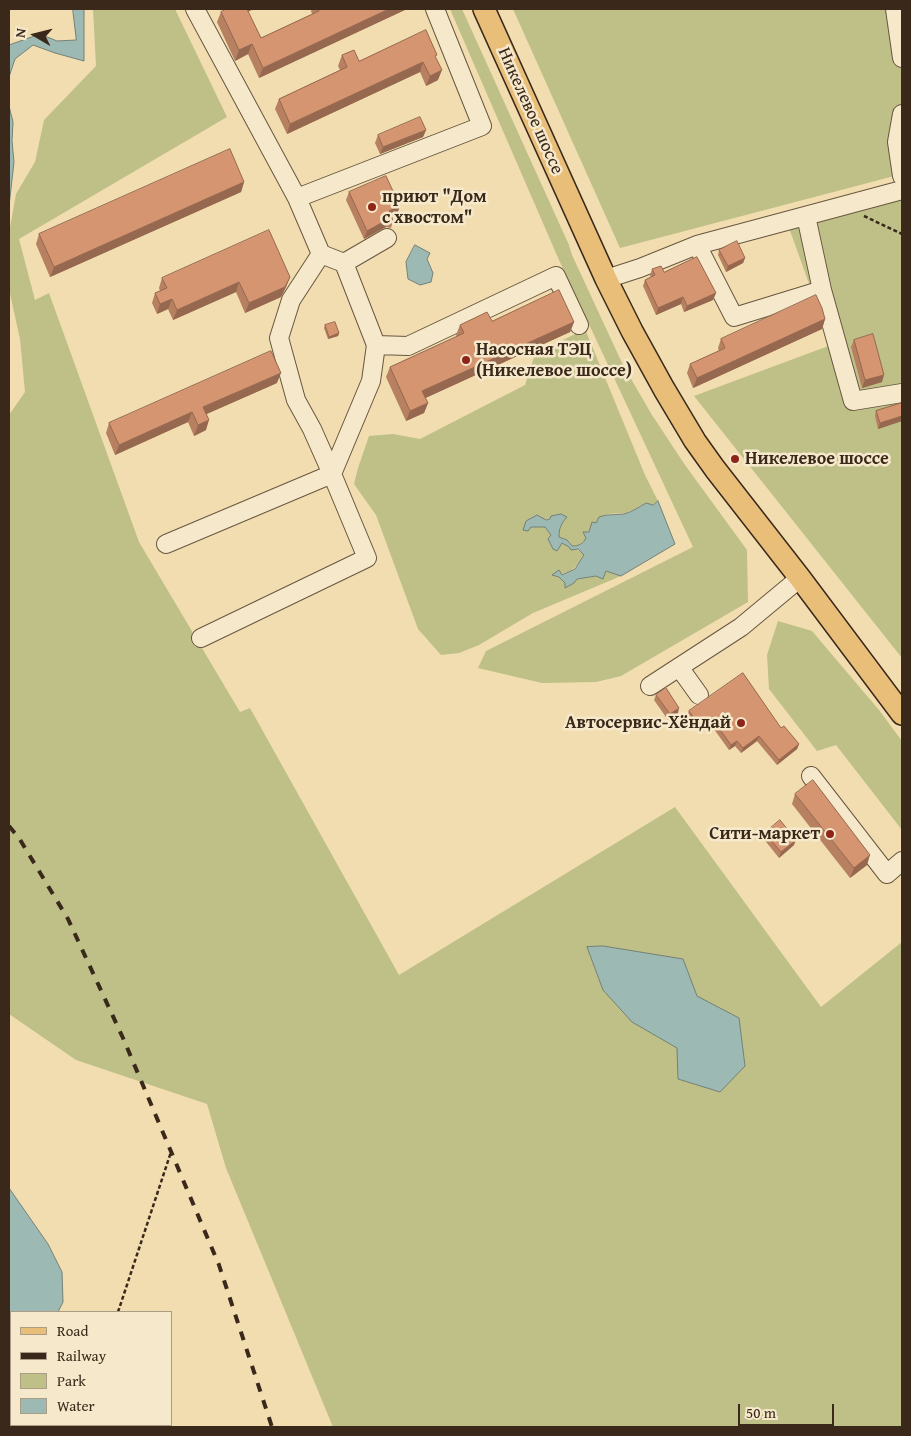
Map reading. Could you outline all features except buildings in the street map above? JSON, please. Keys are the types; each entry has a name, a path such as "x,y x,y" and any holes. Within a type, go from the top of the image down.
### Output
{"main road":[{"name":"Никелевое шоссе","path":"484,9 606,279 632,332 664,389 695,441 740,503 800,578 902,714"}],"lane":[{"path":"166,544 332,474 371,381 376,345 344,263 321,254 297,198 195,9"},
{"path":"297,198 482,126 435,9"},
{"path":"895,9 902,58"},
{"path":"902,114 897,142 902,176"},
{"path":"606,279 640,268 697,245 902,190"},
{"path":"806,216 822,290 853,401 902,393"},
{"path":"344,263 387,238"},
{"path":"697,245 734,317 822,290"},
{"path":"201,638 367,558 312,428 296,400 279,338 291,300 321,254"},
{"path":"376,345 408,346 556,276 579,325"},
{"path":"650,686 741,627 800,578"},
{"path":"680,667 699,695"},
{"path":"810,776 887,874 902,861"}],"path":[{"path":"843,206 897,230 902,235"},
{"path":"118,1311 171,1152"}],"green space":[{"path":"93,9 175,9 227,117 19,239 35,300 49,293 139,542 240,712 250,708 399,975 675,807 821,1007 902,942 902,1427 333,1427 226,1168 207,1104 76,1060 9,1014 9,415 25,392 20,339 9,289 9,233 16,194 35,162 44,120 96,66"},
{"path":"450,9 462,9 623,365 652,415 685,465 747,550 748,602 621,676 596,682 542,683 478,668 486,651 693,547 559,260"},
{"path":"513,9 902,9 902,174 620,248"},
{"path":"902,198 902,658 694,396 831,345 788,225 812,224"},
{"path":"585,329 645,475 658,501 653,505 646,503 625,513 606,515 596,523 581,544 572,546 567,540 559,537 560,526 567,517 526,521 524,530 531,527 545,527 551,535 557,550 562,543 584,555 572,570 553,575 559,577 565,583 596,576 606,571 621,576 533,613 479,645 459,653 441,655 418,629 376,515 354,484 369,436 393,434 420,439 525,385 535,354"},
{"path":"778,621 812,631 879,710 902,741 902,830 836,745 817,751 769,689 767,655"}],"water":[{"path":"73,9 84,9 84,61 33,45 15,59 9,77 9,45 40,34 57,41 76,40"},
{"path":"9,106 13,122 14,162 9,206"},
{"path":"415,245 430,253 427,259 433,273 431,282 420,285 408,279 406,262"},
{"path":"658,501 675,544 621,576 606,571 603,579 596,576 577,579 565,588 565,583 559,577 552,575 559,570 562,575 575,569 584,555 578,549 571,550 562,543 557,551 553,549 548,539 551,535 545,527 531,527 528,531 523,530 526,521 537,515 546,520 550,519 551,516 561,514 567,517 559,531 559,537 567,540 572,546 577,546 586,538 583,532 589,532 592,522 596,523 599,517 624,514 646,503 653,505"},
{"path":"603,946 683,959 697,996 739,1018 745,1066 720,1092 678,1079 677,1048 632,1022 603,990 587,947"},
{"path":"9,1188 48,1244 62,1272 63,1302 58,1311 10,1311 9,1352"}],"railway":[{"path":"9,826 19,838 68,919 123,1038 219,1265 272,1427"}],"place":[{"name":"приют \"Дом с хвостом\"","path":"372,207"},
{"name":"Насосная ТЭЦ (Никелевое шоссе)","path":"466,360"},
{"name":"Никелевое шоссе","path":"735,459"},
{"name":"Автосервис-Хёндай","path":"741,723"},
{"name":"Сити-маркет","path":"830,834"}]}
